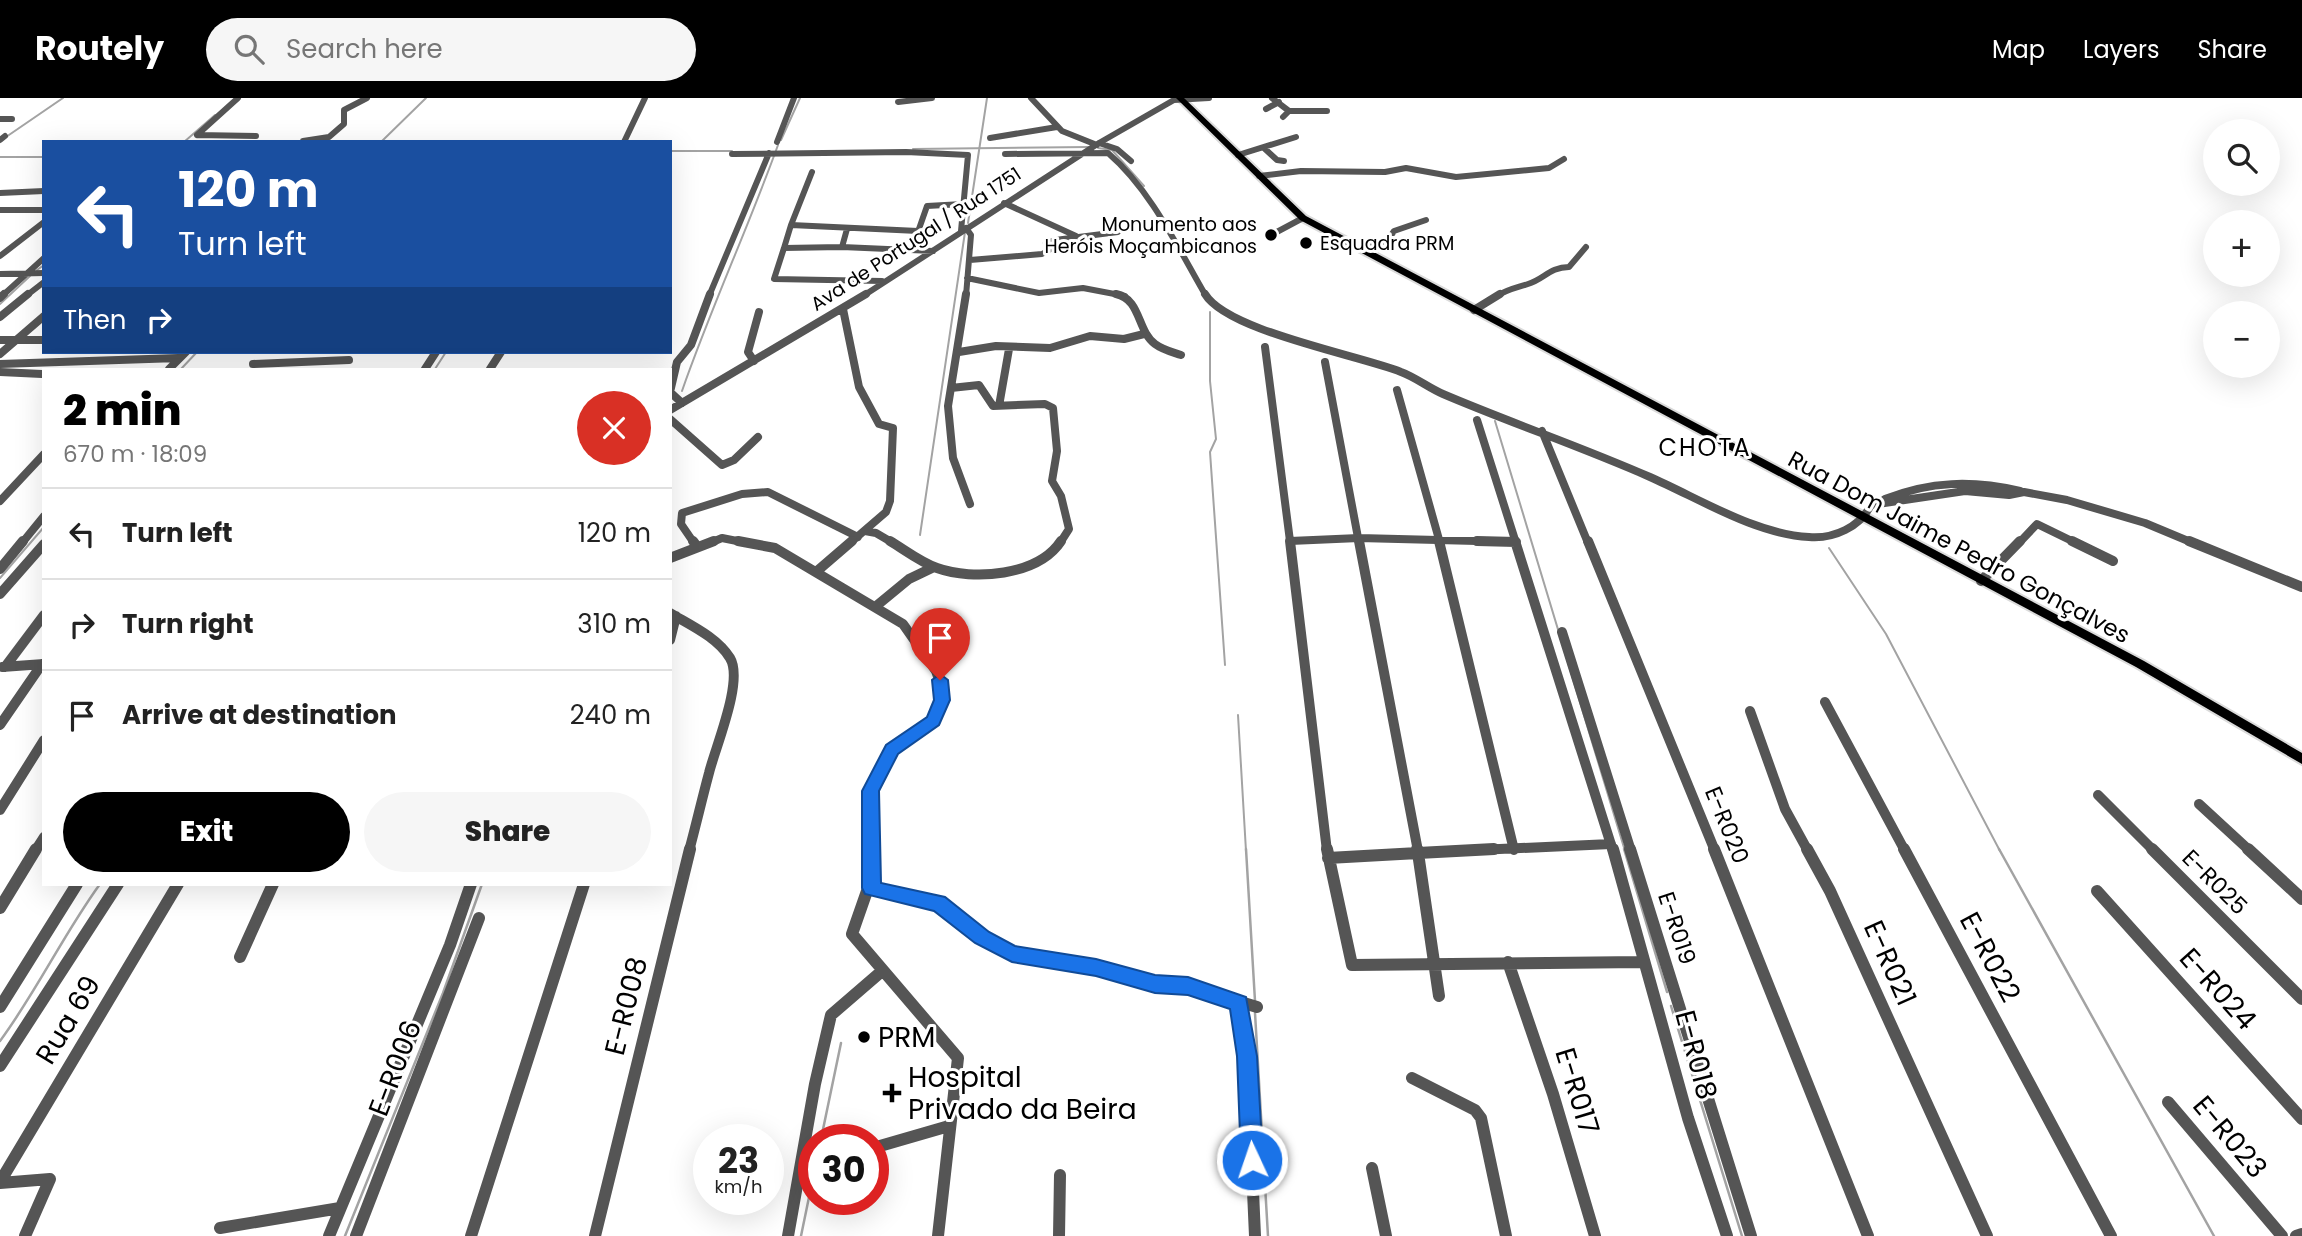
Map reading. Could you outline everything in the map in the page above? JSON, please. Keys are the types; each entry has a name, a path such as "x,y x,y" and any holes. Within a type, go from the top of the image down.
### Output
{"main road":[{"name":"Rua Dom Jaime Pedro Gonçalves","path":"1180,99 1303,218 1981,582 2140,664 2302,759"}],"street":[{"path":"238,98 197,135 256,136"},
{"path":"310,140 329,137 344,124 344,110 366,98"},
{"path":"625,140 645,98"},
{"path":"777,142 794,98"},
{"path":"898,102 932,98"},
{"path":"1031,98 1057,127 1117,149 1131,162"},
{"path":"1158,98 1167,104"},
{"name":"Ava de Portugal / Rua 1751","path":"672,409 843,309 1004,203 1167,104 1180,99 1209,98"},
{"path":"1266,109 1275,100 1289,111 1328,111"},
{"path":"1283,117 1289,111"},
{"path":"0,119 12,120"},
{"path":"990,138 1057,127"},
{"path":"1238,155 1265,149 1296,137"},
{"path":"1265,149 1277,160 1283,161"},
{"path":"672,383 677,362 691,345 729,243 750,204 769,153"},
{"path":"1005,154 1108,153 1122,165 1163,222 1208,299 1222,312 1318,348 1402,372 1441,393 1542,431 1748,521 1781,532 1809,537 1834,536 1864,517 1871,505 1954,492 2009,495 2024,492 2067,500 2145,523 2302,587"},
{"path":"732,154 964,154 970,158 963,204 963,229 971,235 970,260 959,352 948,406 953,458 970,504"},
{"path":"1259,176 1301,171 1385,172 1406,168 1456,177 1549,168 1564,159"},
{"path":"812,172 774,279 882,281"},
{"path":"0,193 42,191"},
{"path":"1004,203 1043,217 1048,224 1076,236"},
{"path":"912,249 927,206 963,204"},
{"path":"0,210 42,210"},
{"path":"1273,234 1303,218"},
{"path":"1359,248 1388,240 1396,229 1426,220"},
{"path":"0,256 42,224"},
{"path":"791,226 918,231"},
{"path":"842,247 847,229"},
{"path":"970,260 1042,254 1051,249 1046,243 1076,236 1118,232"},
{"path":"784,248 842,247 933,251"},
{"path":"1474,310 1515,285 1537,280 1555,267 1569,267 1586,247"},
{"path":"0,274 35,273"},
{"path":"0,298 35,273"},
{"path":"967,278 1039,293 1083,288 1125,296 1136,311 1144,334 1157,347 1181,355"},
{"path":"0,317 42,284"},
{"path":"816,572 868,531 884,515 890,501 893,428 879,424 860,392 852,347 846,336 843,309"},
{"path":"754,361 748,352 759,312"},
{"path":"0,354 42,318"},
{"path":"959,352 996,346 1009,349 1050,348 1090,336 1124,340 1144,334"},
{"path":"0,340 42,340"},
{"path":"1265,347 1328,858 1352,965 1436,962 1642,962"},
{"path":"999,406 1009,349"},
{"path":"170,368 183,354"},
{"path":"0,364 178,358"},
{"path":"253,365 318,366 349,360"},
{"path":"1325,362 1418,853 1439,996"},
{"path":"0,372 42,374"},
{"path":"696,545 683,527 680,518 682,513 754,492 773,493 868,531 934,567 961,575 1019,568 1051,555 1070,526 1061,496 1052,481 1057,452 1053,408 1045,404 993,406 979,385 951,388"},
{"path":"1397,390 1439,540 1514,850"},
{"path":"672,394 682,403"},
{"name":"E-R018","path":"1477,420 1611,844 1688,1118 1727,1236"},
{"path":"672,421 722,465 734,460 758,437"},
{"name":"E-R020","path":"1542,431 1672,744 1868,1236"},
{"path":"0,501 42,456"},
{"path":"0,569 42,518"},
{"path":"1981,582 2037,524 2113,561"},
{"path":"672,557 696,545 722,538 775,548 909,629 942,687 940,709 934,720 892,750 870,791 871,888 852,934 958,1058 938,1236"},
{"path":"1290,541 1359,538 1516,542"},
{"path":"0,594 42,546"},
{"path":"33,556 42,556"},
{"path":"875,607 896,591 911,574 934,567"},
{"name":"E-R008","path":"595,1236 705,787 731,704 733,667 721,647 673,614"},
{"path":"2,667 42,617"},
{"name":"E-R019","path":"1562,632 1751,1236"},
{"path":"2,667 42,664"},
{"path":"0,725 42,665"},
{"name":"E-R022","path":"1825,702 2111,1236"},
{"name":"E-R021","path":"1750,711 1785,809 1830,891 1987,1236"},
{"path":"0,810 42,743"},
{"name":"E-R025","path":"2098,795 2302,999"},
{"path":"2199,804 2302,899"},
{"path":"0,908 42,840"},
{"path":"1328,858 1611,844"},
{"path":"2,1002 76,886"},
{"path":"0,1066 117,886"},
{"name":"Rua 69","path":"0,1182 177,886"},
{"path":"240,957 273,886"},
{"path":"329,1236 450,945 470,886"},
{"path":"471,1236 504,1139 544,997 583,886"},
{"path":"871,888 919,901 939,903 982,937 1012,954 1096,968 1155,984 1188,986 1257,1007"},
{"name":"E-R024","path":"2097,891 2302,1119"},
{"name":"E-R006","path":"356,1236 479,918"},
{"name":"E-R017","path":"1508,962 1553,1094 1595,1236"},
{"path":"809,1124 831,1015 882,971"},
{"path":"1655,998 1677,998"},
{"path":"1239,1003 1247,1056 1255,1236"},
{"path":"1412,1078 1475,1110 1481,1118 1506,1236"},
{"name":"E-R023","path":"2168,1102 2282,1236"},
{"path":"889,1143 949,1126"},
{"path":"1372,1168 1386,1236"},
{"path":"1059,1236 1060,1175"},
{"path":"0,1182 50,1180 25,1236"},
{"path":"788,1236 798,1180"},
{"path":"220,1228 340,1208"},
{"path":"2295,1236 2302,1234"}],"waterway":[{"path":"6,137 63,98"},
{"path":"383,140 426,98"},
{"path":"781,140 800,98"},
{"path":"979,148 987,98"},
{"path":"186,140 215,115"},
{"path":"682,391 778,145"},
{"path":"979,148 1089,147"},
{"path":"913,149 979,148"},
{"path":"968,223 979,148"},
{"path":"1098,148 1112,150 1144,186"},
{"path":"672,151 732,151"},
{"path":"0,157 42,157"},
{"path":"920,535 965,232"},
{"path":"37,270 42,266"},
{"path":"0,304 30,276"},
{"path":"1210,312 1210,381 1216,439 1210,452 1225,665"},
{"path":"182,368 195,354"},
{"path":"436,368 445,354"},
{"path":"1495,421 1625,851"},
{"path":"0,578 42,529"},
{"path":"1829,548 1886,634 2000,851"},
{"path":"1238,715 1246,851"},
{"path":"1246,849 1255,1001"},
{"path":"1624,849 1667,992"},
{"path":"1999,849 2214,1236"},
{"path":"0,1041 99,886"},
{"path":"345,1236 443,993 481,886"},
{"path":"1671,1006 1742,1236"},
{"path":"1255,1013 1268,1236"},
{"path":"824,1124 841,1043"},
{"path":"801,1236 805,1215"}],"place":[{"name":"Monumento aos Heróis Moçambicanos","path":"1271,235"},
{"name":"Esquadra PRM","path":"1306,243"},
{"name":"PRM","path":"864,1037"},
{"name":"Hospital Privado da Beira","path":"892,1093"}],"district":[{"name":"CHOTA","path":"1705,447"}],"route":[{"path":"940,680 942,700 934,720 892,750 870,791 871,888 880,888 919,901 939,903 982,937 1012,954 1078,964 1155,984 1188,986 1239,1003 1247,1056 1252,1160"}]}
